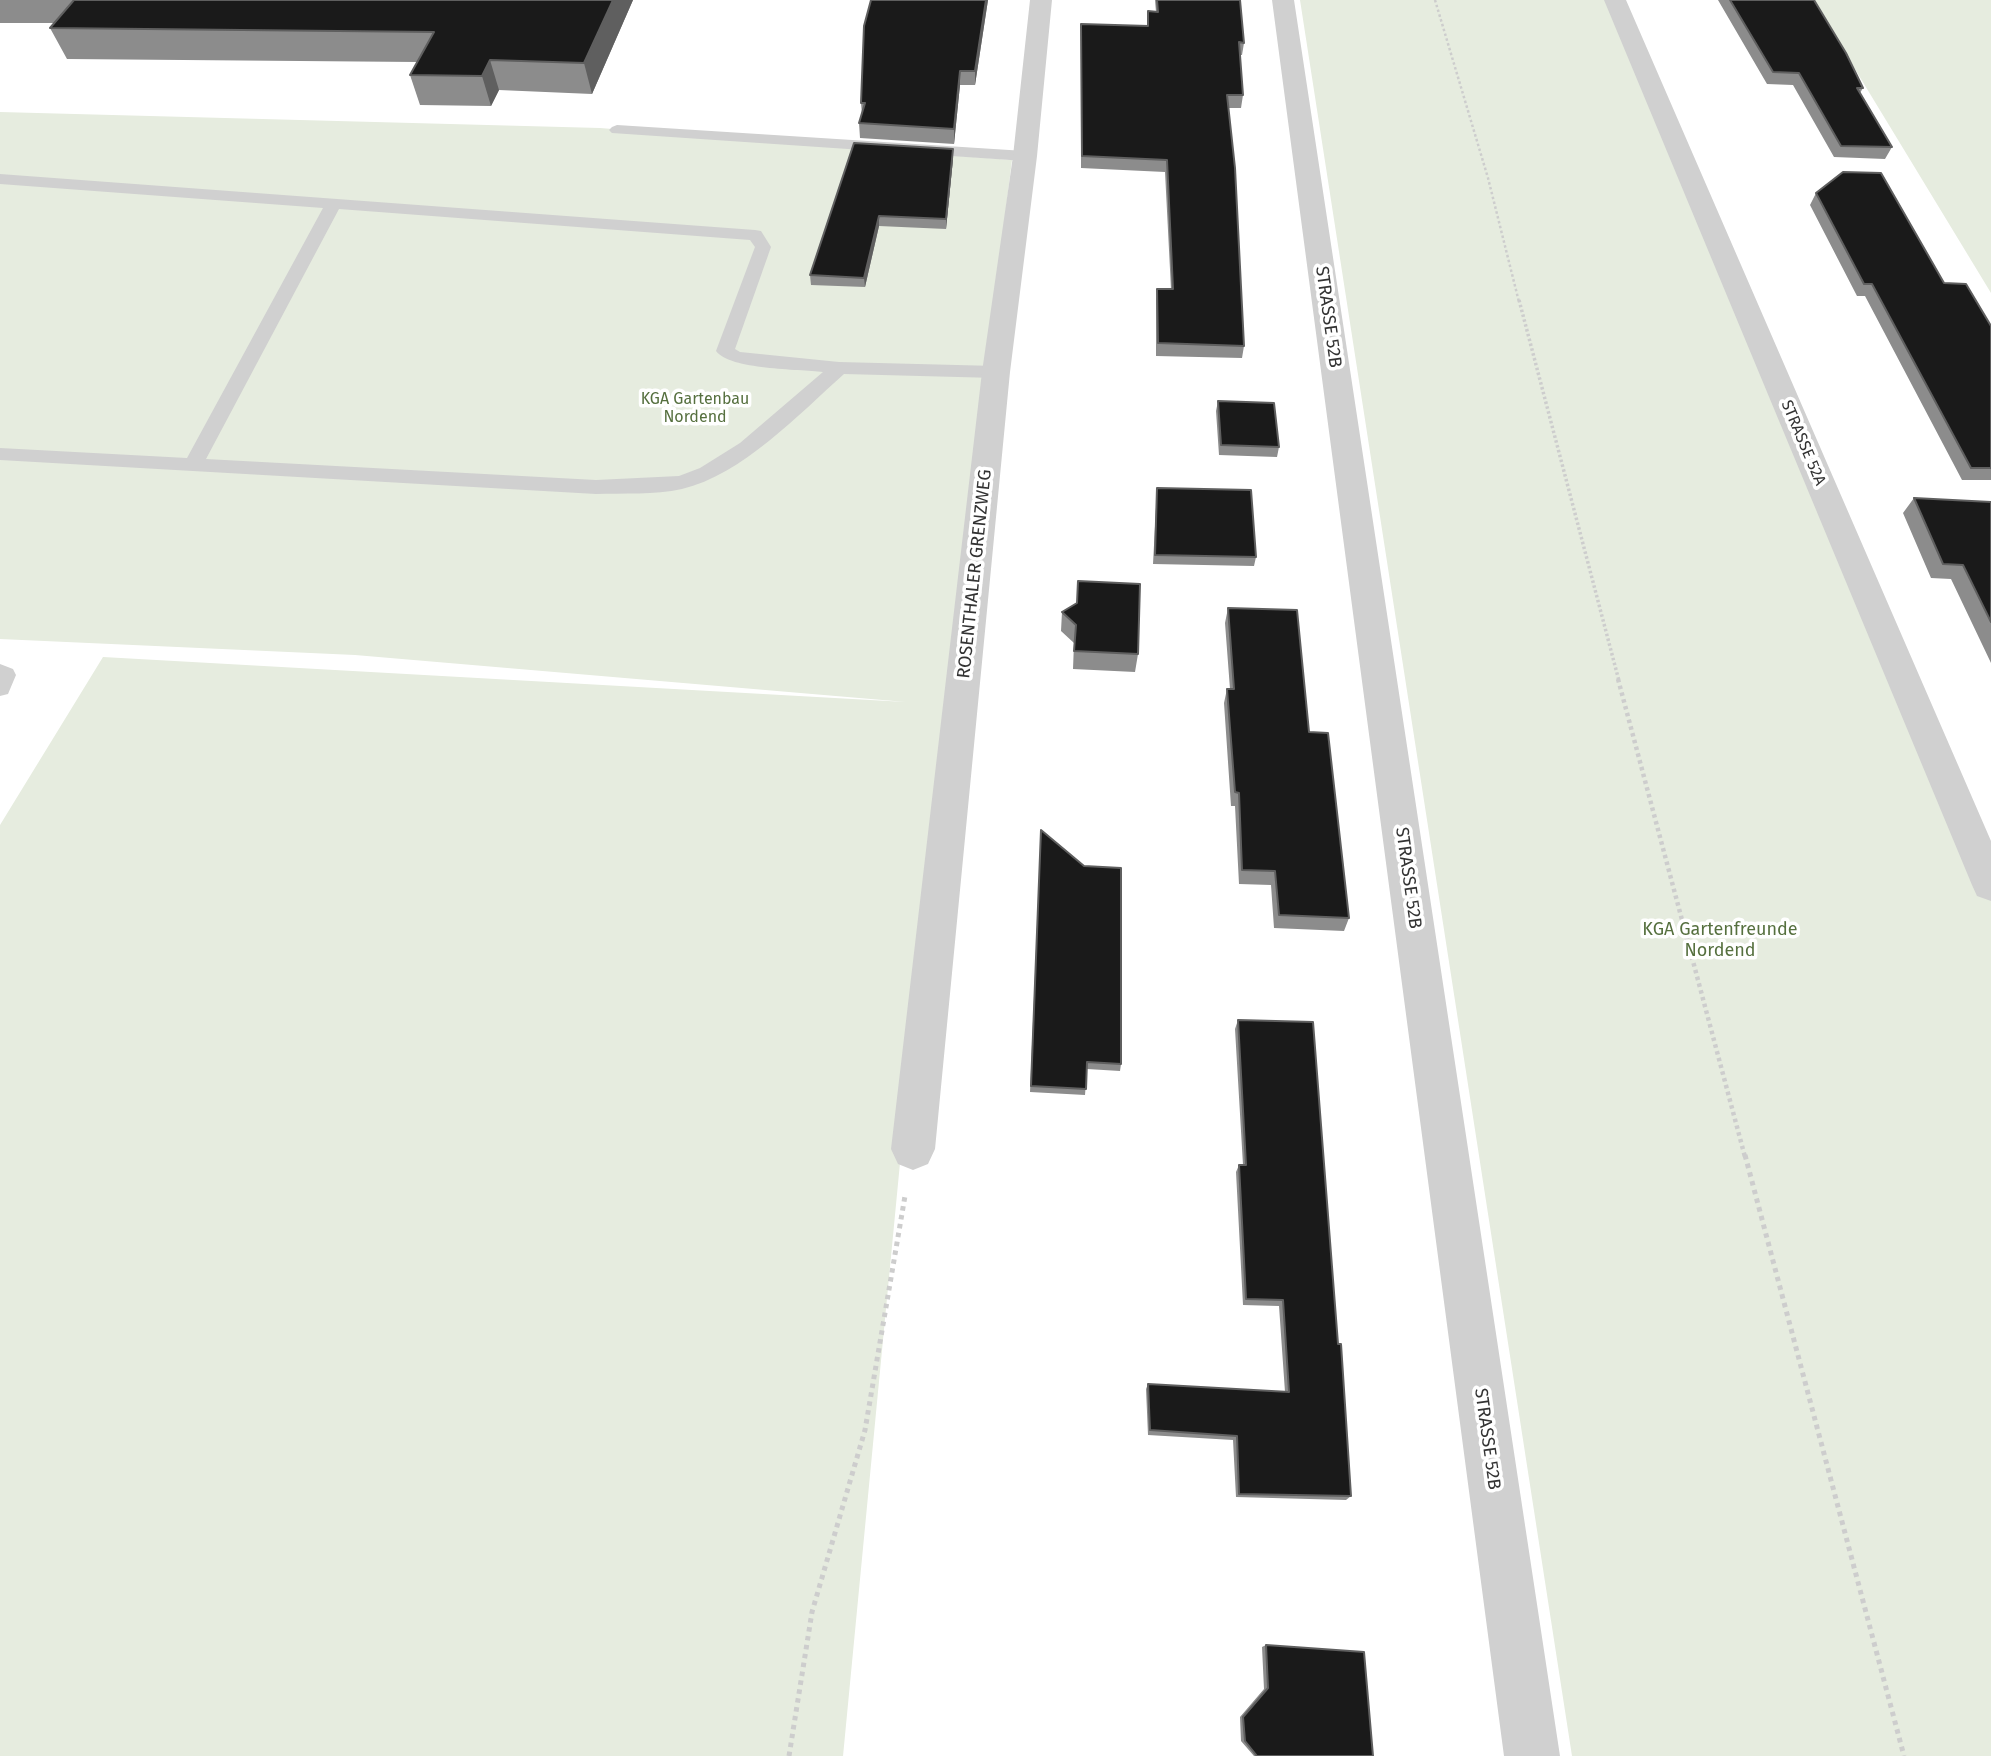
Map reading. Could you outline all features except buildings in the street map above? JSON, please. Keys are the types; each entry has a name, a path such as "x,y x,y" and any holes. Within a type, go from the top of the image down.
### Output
{"street":[{"name":"ROSENTHALER GRENZWEG","path":"913,1149 996,372 1025,156 1041,0"},
{"name":"STRASSE 52B","path":"1283,0 1532,1756"},
{"name":"STRASSE 52A","path":"1615,0 1991,885"}],"lane":[{"path":"617,130 1025,156"},
{"path":"0,179 755,235 763,247 724,351 736,357 839,368 996,372"},
{"path":"193,464 334,203"},
{"path":"0,453 596,488 686,482 719,465 765,433 839,368"},
{"path":"0,672 5,676 0,688"}],"path":[{"path":"1435,0 1488,178 1550,423 1903,1756"},
{"path":"789,1756 812,1612 865,1430 913,1149"}],"green space":[{"name":"KGA Gartenfreunde Nordend","path":"1300,0 1615,0 1991,885 1991,1756 1572,1756"},
{"path":"1813,0 1991,0 1991,293"},
{"name":"KGA Gartenbau Nordend","path":"0,112 600,128 1012,160 944,705 843,1756 0,1756 0,825 103,657 906,702 355,655 0,639"}]}
